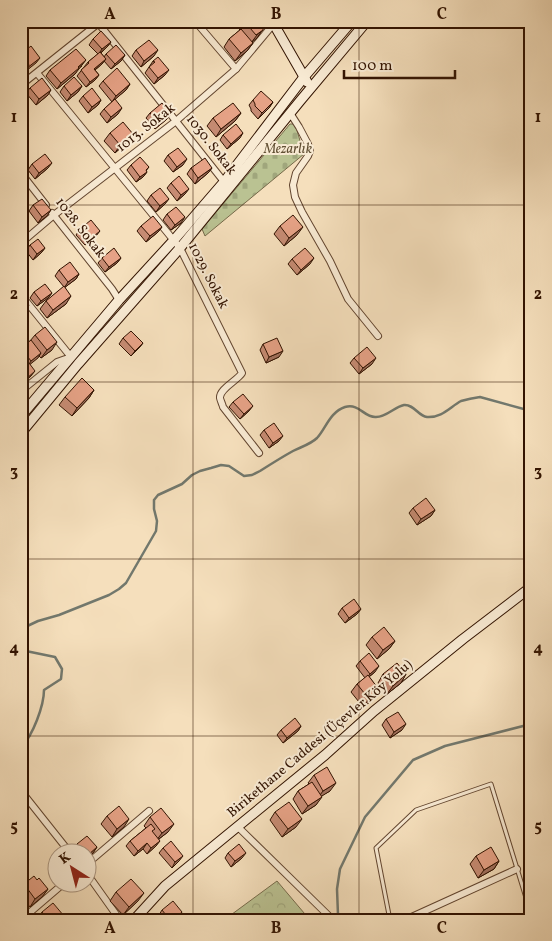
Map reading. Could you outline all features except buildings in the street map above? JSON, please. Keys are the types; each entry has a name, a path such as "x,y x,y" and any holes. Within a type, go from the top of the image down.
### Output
{"street":[{"path":"195,21 236,70"},
{"path":"226,185 304,77 352,21"},
{"path":"21,433 226,185 290,114 367,21"},
{"path":"523,21 531,29"},
{"path":"21,86 100,22"},
{"name":"1030. Sokak","path":"100,22 226,185"},
{"path":"274,23 311,89"},
{"name":"1013. Sokak","path":"21,243 176,121 236,70 274,23"},
{"name":"1029. Sokak","path":"37,73 177,244 242,373 221,394 220,399 223,407 259,452"},
{"path":"290,114 299,127 310,151 294,179 295,197 330,261 348,299 378,336"},
{"name":"1028. Sokak","path":"21,173 120,300"},
{"path":"21,416 120,300 177,244"},
{"path":"21,295 71,357"},
{"path":"21,391 57,362 71,357"},
{"name":"Birikethane Caddesi (Üçevler Köy Yolu)","path":"134,920 165,886 325,755 381,705 531,587"},
{"path":"21,791 63,844"},
{"path":"98,854 149,811"},
{"path":"237,826 332,919"},
{"path":"405,920 517,869"},
{"path":"98,889 120,920"},
{"path":"28,914 51,894"},
{"path":"21,906 32,920"}],"lane":[{"path":"390,920 376,848 416,810 491,784 531,914"}],"green space":[{"name":"Mezarlık","path":"290,124 295,124 304,154 205,236 202,229"},
{"path":"277,881 310,920 224,920"}],"waterway":[{"path":"21,629 109,595 126,583 156,531 157,521 154,500 158,495 182,484 200,471 221,465 229,466 244,476 252,475 315,440 332,416 340,409 350,406 372,417 380,417 400,406 407,405 421,415 432,417 441,414 461,401 480,397 531,411"},
{"path":"21,650 55,657 62,669 61,679 44,690 37,720 30,736 21,747"},
{"path":"336,920 338,915 337,889 340,869 365,817 413,760 445,746 531,724"}]}
